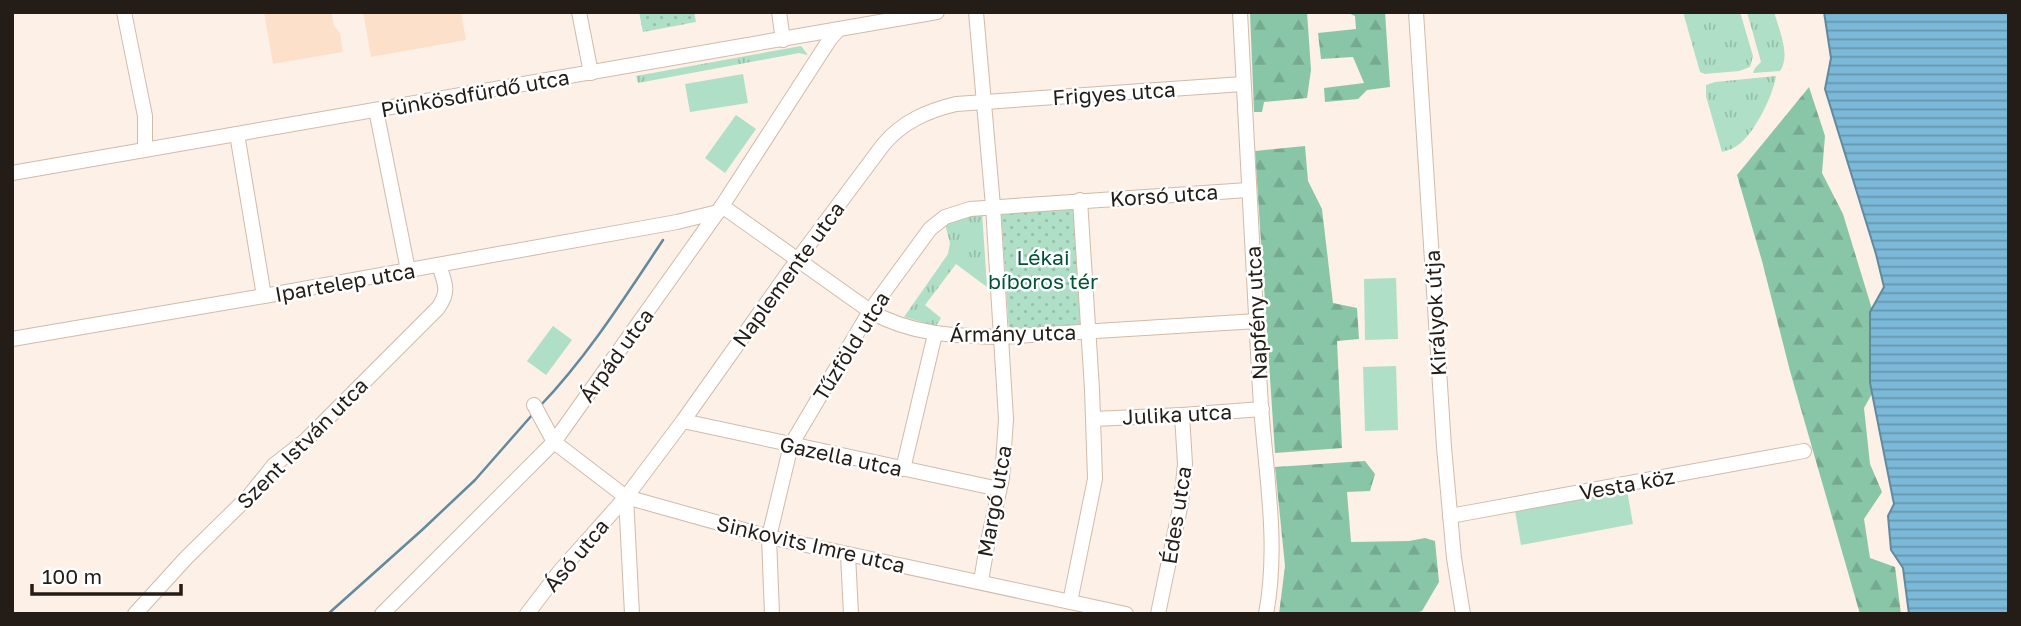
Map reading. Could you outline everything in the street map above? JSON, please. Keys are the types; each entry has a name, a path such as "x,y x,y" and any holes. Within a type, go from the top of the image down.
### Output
{"street":[{"path":"124,12 145,116 145,150"},
{"path":"579,12 591,73"},
{"path":"779,12 790,38 806,43 812,53 814,66"},
{"name":"Pünkösdfürdő utca","path":"12,173 937,12"},
{"path":"976,12 985,101 1001,337"},
{"name":"Napfény utca","path":"1240,12 1248,190 1272,541 1266,614"},
{"name":"Királyok útja","path":"1416,12 1439,380 1455,570 1463,614"},
{"name":"Árpád utca","path":"382,614 554,442 720,209 838,30"},
{"name":"Frigyes utca","path":"985,101 1243,84"},
{"name":"Naplemente utca","path":"626,497 883,145 898,129 937,108 985,101"},
{"path":"376,110 408,270"},
{"path":"237,134 264,296"},
{"name":"Korsó utca","path":"1080,200 1248,190"},
{"path":"993,206 1080,200 1095,479 1070,602"},
{"name":"Tűzföld utca","path":"772,614 769,537 791,445 870,311 930,229 937,222 961,211 993,206"},
{"name":"Ipartelep utca","path":"12,339 677,222 720,209"},
{"name":"Ármány utca","path":"720,209 798,259 870,311 889,322 935,334 1001,337 1257,321"},
{"path":"677,222 690,235 692,248"},
{"name":"Szent István utca","path":"135,614 186,558 249,496 274,465 306,440 438,308 447,289 439,265"},
{"path":"903,469 935,334"},
{"name":"Margó utca","path":"981,581 1005,448 1001,337"},
{"name":"Sinkovits Imre utca","path":"534,405 554,442 626,497 769,537 1126,614"},
{"name":"Julika utca","path":"1093,419 1262,409"},
{"name":"Édes utca","path":"1158,614 1181,503 1185,464 1182,415"},
{"name":"Gazella utca","path":"683,421 999,489"},
{"name":"Vesta köz","path":"1450,516 1804,452"},
{"path":"626,497 632,614"},
{"name":"Ásó utca","path":"527,614 560,571 626,497"},
{"path":"848,555 851,614"}],"shaded area":[{"path":"264,12 331,12 334,26 340,33 343,52 273,64"},
{"path":"363,12 461,12 466,40 371,57"}],"green space":[{"path":"639,12 694,12 696,22 643,32"},
{"path":"1250,12 1307,12 1311,70 1307,98 1264,102 1262,112 1254,112"},
{"path":"1346,12 1385,12 1390,87 1367,90 1358,99 1325,102 1324,88 1364,83 1353,57 1321,59 1318,33 1356,29 1355,16"},
{"path":"1683,12 1740,12 1753,56 1750,67 1739,71 1705,74 1700,72"},
{"path":"1747,12 1774,12 1784,50 1780,71 1753,73 1761,62"},
{"path":"801,46 808,55 799,53 638,83 636,76"},
{"path":"743,74 748,103 690,112 685,84"},
{"path":"1776,76 1767,104 1756,124 1744,140 1722,152 1706,96 1706,85"},
{"path":"1809,87 1825,136 1822,173 1843,214 1879,332 1883,374 1864,408 1870,464 1882,492 1864,519 1870,558 1895,567 1901,614 1860,614 1737,175"},
{"path":"736,115 756,129 725,173 705,158"},
{"path":"1305,146 1308,181 1322,209 1333,303 1357,308 1359,339 1337,341 1342,448 1275,453 1255,151"},
{"name":"Lékai bíboros tér","path":"1076,205 1084,327 1009,332 1001,210"},
{"path":"982,212 987,287 956,264 925,305 941,318 936,326 904,317 948,254 950,243 945,224"},
{"path":"1396,278 1398,339 1365,340 1364,279"},
{"path":"553,326 572,340 546,375 527,361"},
{"path":"1396,366 1398,430 1365,431 1363,367"},
{"path":"1365,461 1375,474 1370,491 1347,492 1351,542 1409,541 1425,538 1435,541 1439,582 1422,611 1411,614 1279,614 1285,566 1275,467"},
{"path":"1627,490 1633,524 1521,545 1515,511"}],"water":[{"path":"1824,12 2009,12 2009,614 1909,614 1903,568 1891,550 1888,516 1894,504 1870,383 1870,312 1884,287 1825,89 1831,58"}],"waterway":[{"path":"540,406 590,347 663,240"},
{"path":"328,614 475,480 533,414"}]}
